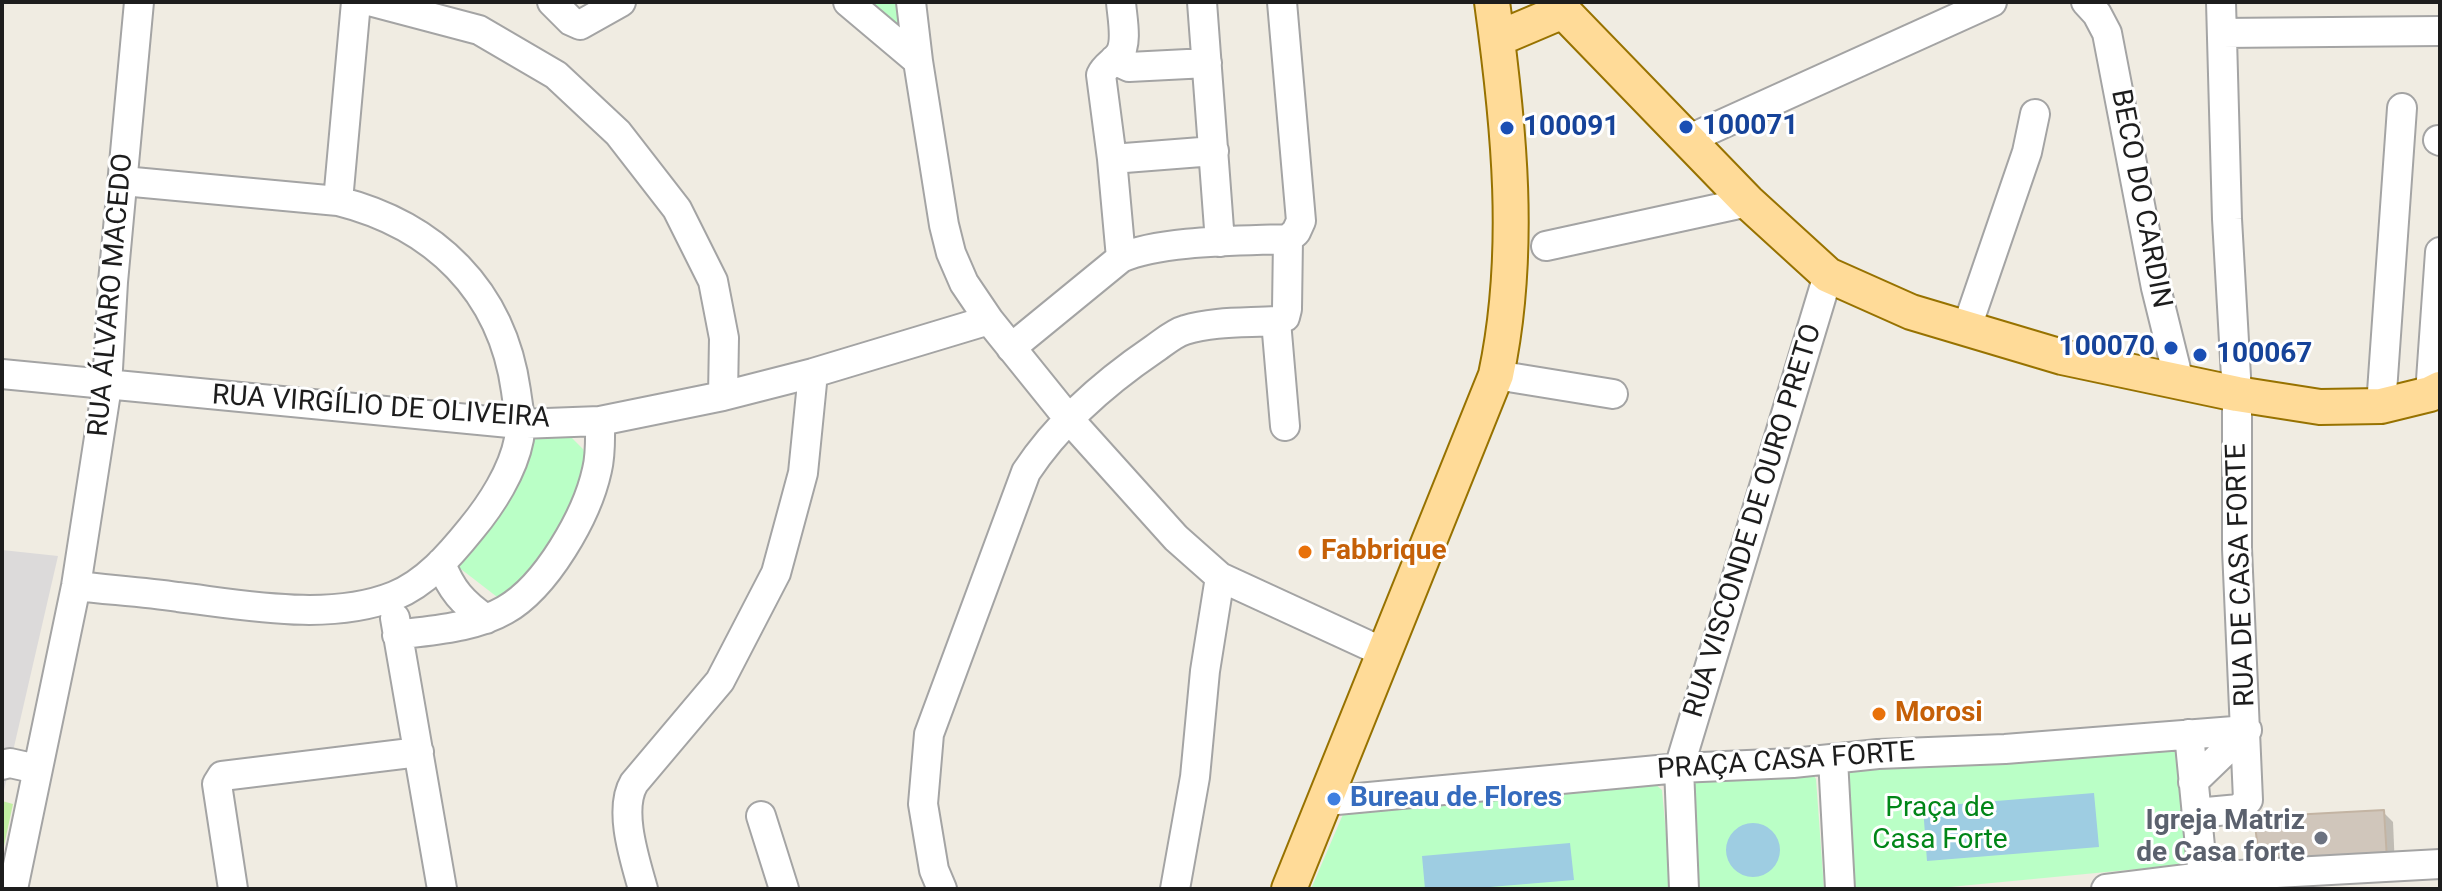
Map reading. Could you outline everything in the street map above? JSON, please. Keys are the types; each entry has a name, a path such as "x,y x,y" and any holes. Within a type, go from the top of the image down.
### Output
{"main road":[{"path":"1289,889 1496,375 1509,295 1510,211 1506,111 1492,3 1568,6 1687,140 1748,202 1828,275 1911,312 2062,357 2237,394 2320,407 2381,406 2435,392"},
{"path":"1497,39 1568,6"}],"street":[{"name":"RUA ÁLVARO MACEDO","path":"13,889 76,586 107,386 113,282 139,2"},
{"path":"338,201 356,2"},
{"path":"373,2 479,30 556,75 618,133 677,209 713,281 724,338 723,396"},
{"path":"552,2 571,21 580,25 621,2"},
{"path":"848,2 918,61"},
{"path":"911,2 944,225 951,253 964,283 989,320 1068,418 1176,538 1220,577 1385,653"},
{"path":"1121,2 1123,45 1120,54 1107,64 1101,75 1121,258"},
{"path":"1202,2 1220,242"},
{"path":"942,889 934,870 923,804 929,734 1026,472 1047,441 1068,418 1139,359 1182,330 1208,325 1276,321 1285,317 1288,239 1299,227 1301,213 1282,2"},
{"path":"1687,140 1992,2"},
{"name":"BECO DO CARDIN","path":"2086,2 2107,33 2156,288 2179,381"},
{"name":"RUA DE CASA FORTE","path":"2193,782 2247,730 2237,549 2237,394 2227,219 2221,2"},
{"path":"2222,33 2440,31"},
{"path":"1114,60 1119,65 1129,67 1207,63"},
{"path":"2381,406 2402,108"},
{"path":"1967,327 2027,152 2035,114"},
{"path":"1112,159 1214,151"},
{"path":"76,586 296,609 362,605 392,597 407,590 441,563 490,503 516,452 520,424 510,361 488,303 444,253 417,232 362,207 338,201 123,181"},
{"path":"1546,246 1748,202"},
{"path":"1011,348 1121,258 1137,251 1288,239"},
{"path":"2435,392 2440,252"},
{"name":"RUA VISCONDE DE OURO PRETO","path":"1679,768 1828,275"},
{"name":"RUA VIRGÍLIO DE OLIVEIRA","path":"2,374 520,424 600,421 723,396 813,373 989,320"},
{"path":"1276,321 1285,426"},
{"path":"643,889 626,809 627,795 720,681 776,573 803,473 813,373"},
{"path":"1496,375 1613,394"},
{"path":"397,635 486,619 507,609 532,588 558,556 581,513 597,471 600,421"},
{"path":"441,563 457,596 486,619"},
{"path":"1175,889 1195,777 1205,671 1220,577"},
{"path":"392,597 442,889"},
{"path":"2196,813 2239,809 2246,803 2247,730"},
{"name":"PRAÇA CASA FORTE","path":"1326,801 1679,768 2005,749 2247,730"},
{"path":"2189,734 2203,877"},
{"path":"233,889 217,784 222,776 419,752"},
{"path":"1833,759 1840,889"},
{"path":"2,765 10,763 37,769"},
{"path":"1679,768 1684,889"},
{"path":"761,816 784,889"},
{"path":"2106,889 2203,877 2254,882 2440,864"}],"shaded area":[{"path":"2,550 58,556 2,799"}],"green space":[{"path":"862,2 899,2 900,30"},
{"path":"568,434 583,449 587,462 557,542 501,600 457,566 535,437"},
{"name":"Praça de Casa Forte","path":"2180,745 2190,864 1929,889 1844,889 1844,769"},
{"name":"Praça de Casa Forte","path":"1812,773 1816,779 1824,889 1691,889 1691,781"},
{"path":"1655,784 1662,790 1671,889 1311,889 1344,812"},
{"path":"2,801 13,804 2,855"}],"water":[{"path":"2094,793 2099,847 1927,861 1923,807"},
{"path":"1753,823 1772,831 1780,850 1772,869 1753,877 1734,869 1726,850 1734,831"},
{"path":"1570,843 1574,880 1466,889 1425,889 1422,856"}],"building":[{"name":"Igreja Matriz de Casa forte","path":"2384,810 2387,859 2260,866 2254,817"}],"place":[{"name":"100071","path":"1686,127"},
{"name":"100091","path":"1507,128"},
{"name":"100070","path":"2171,348"},
{"name":"100067","path":"2200,355"},
{"name":"Fabbrique","path":"1305,552"},
{"name":"Morosi","path":"1879,714"},
{"name":"Bureau de Flores","path":"1334,799"},
{"name":"Igreja Matriz de Casa forte","path":"2321,838"}]}
